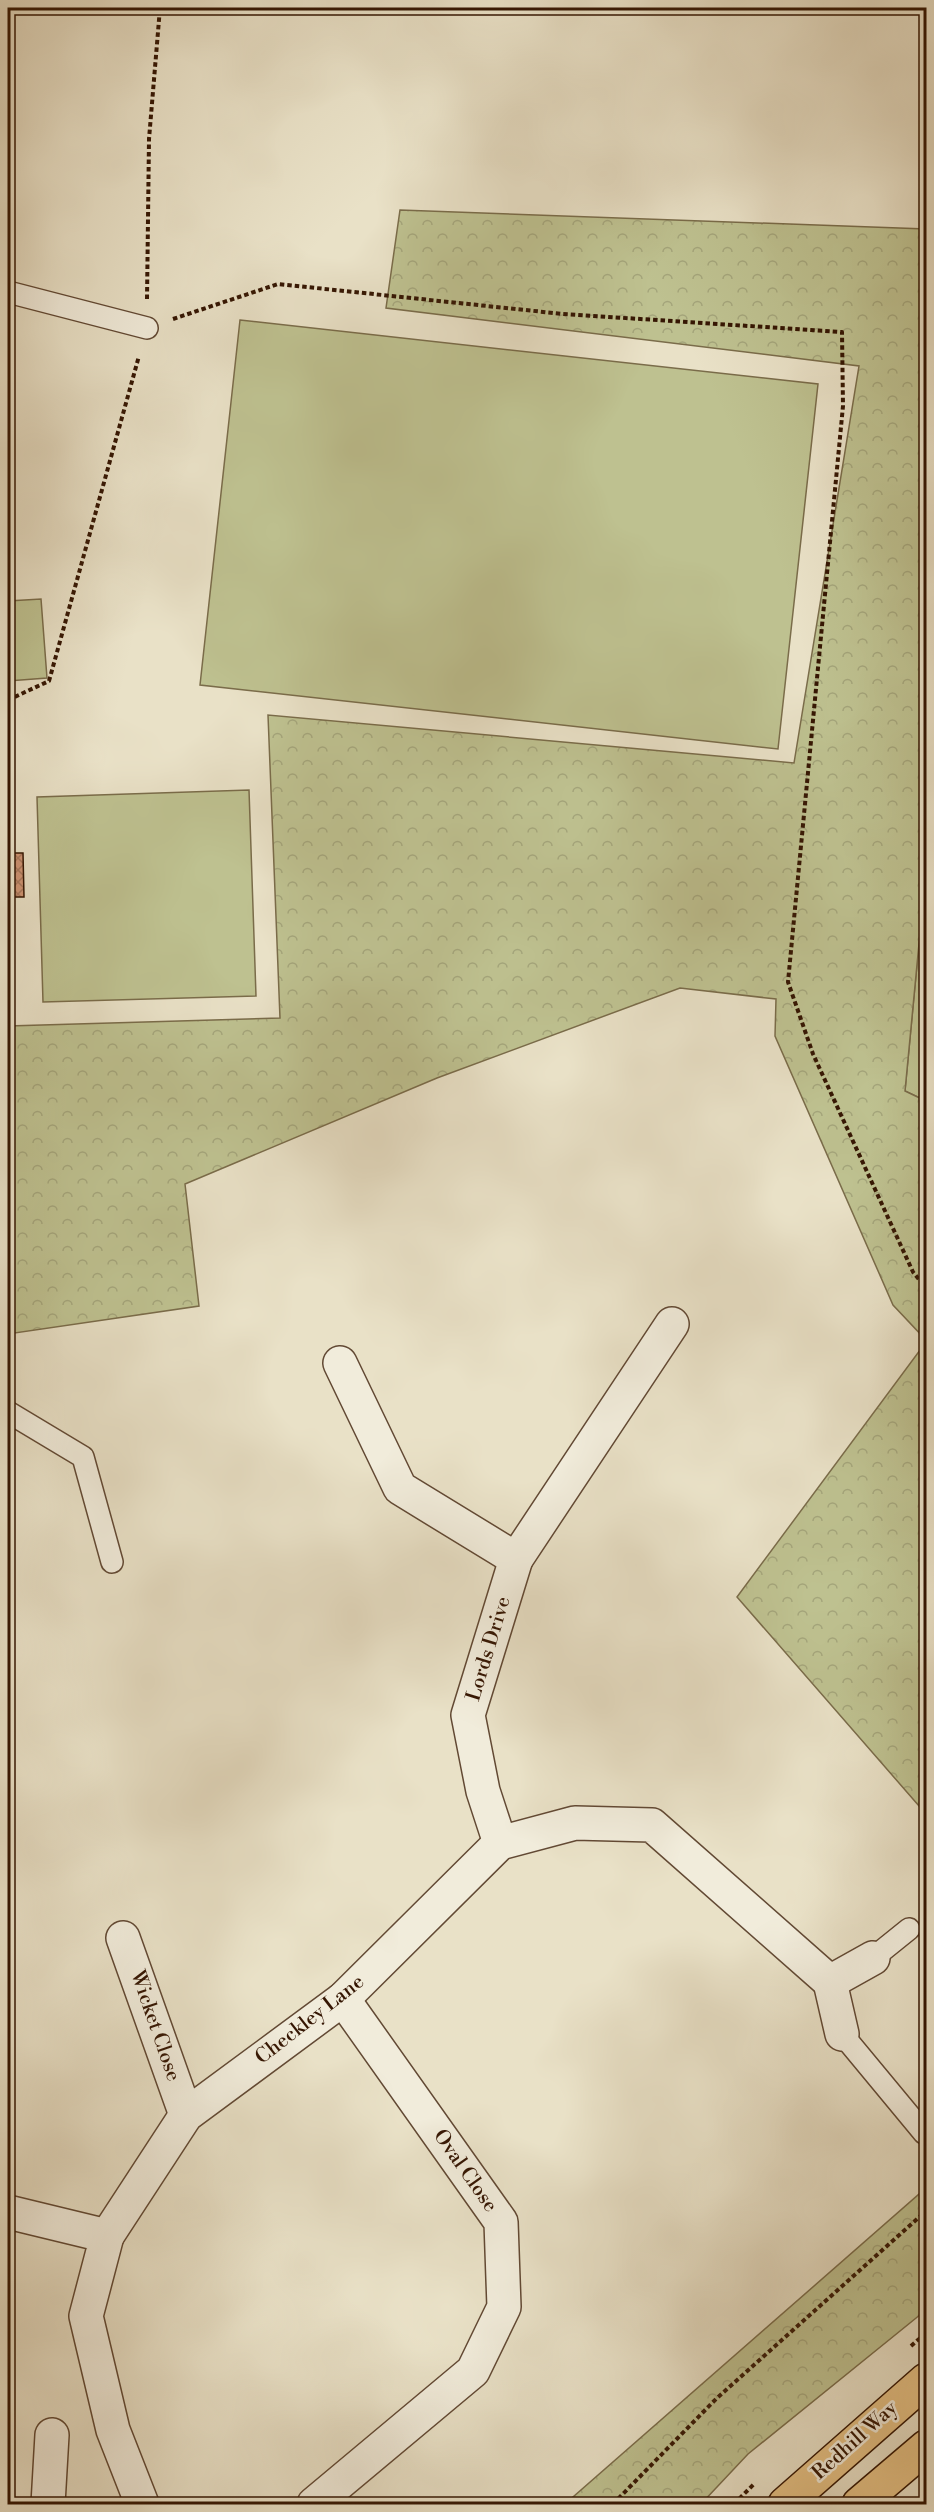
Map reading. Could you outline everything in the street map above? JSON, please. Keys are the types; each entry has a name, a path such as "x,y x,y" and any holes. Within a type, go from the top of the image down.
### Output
{"main road":[{"name":"Redhill Way","path":"786,2505 927,2380"},
{"path":"860,2505 927,2447"}],"street":[{"name":"Lords Drive","path":"500,1843 483,1791 468,1715 516,1559 672,1324"},
{"path":"340,1363 400,1488 516,1559"},
{"path":"500,1843 575,1824 652,1825 830,1982 842,2034"},
{"name":"Checkley Lane","path":"142,2505 112,2430 86,2316 107,2236 186,2115 343,1999 500,1843"},
{"name":"Wicket Close","path":"123,1938 186,2115"},
{"path":"830,1982 873,1958"},
{"name":"Oval Close","path":"314,2505 473,2371 504,2307 501,2222 343,1999"},
{"path":"8,2212 107,2236"},
{"path":"48,2505 52,2435"}],"lane":[{"path":"8,292 147,328"},
{"path":"8,1412 83,1457 112,1562"},
{"path":"873,1958 909,1929"},
{"path":"842,2034 924,2133"}],"path":[{"path":"8,700 49,681 147,328 149,139 160,8"},
{"path":"147,328 278,284 563,314 842,332 843,406 788,982 813,1054 913,1272 927,1288"},
{"path":"613,2505 716,2399 927,2211"}],"green space":[{"path":"400,210 926,229 926,870 905,1091 926,1101 926,1340 893,1305 775,1036 776,999 680,988 437,1078 185,1184 199,1306 8,1334 8,1026 280,1018 268,715 794,763 859,366 386,308"},
{"path":"240,320 818,384 778,749 200,685"},
{"path":"41,599 47,678 8,681 8,601"},
{"path":"249,790 256,996 43,1002 37,797"},
{"path":"926,870 926,1101 905,1091"},
{"path":"926,1342 926,1814 737,1597"},
{"path":"926,2188 926,2310 748,2454 701,2504 565,2504"}],"building":[{"path":"8,853 23,853 24,897 8,897"}]}
